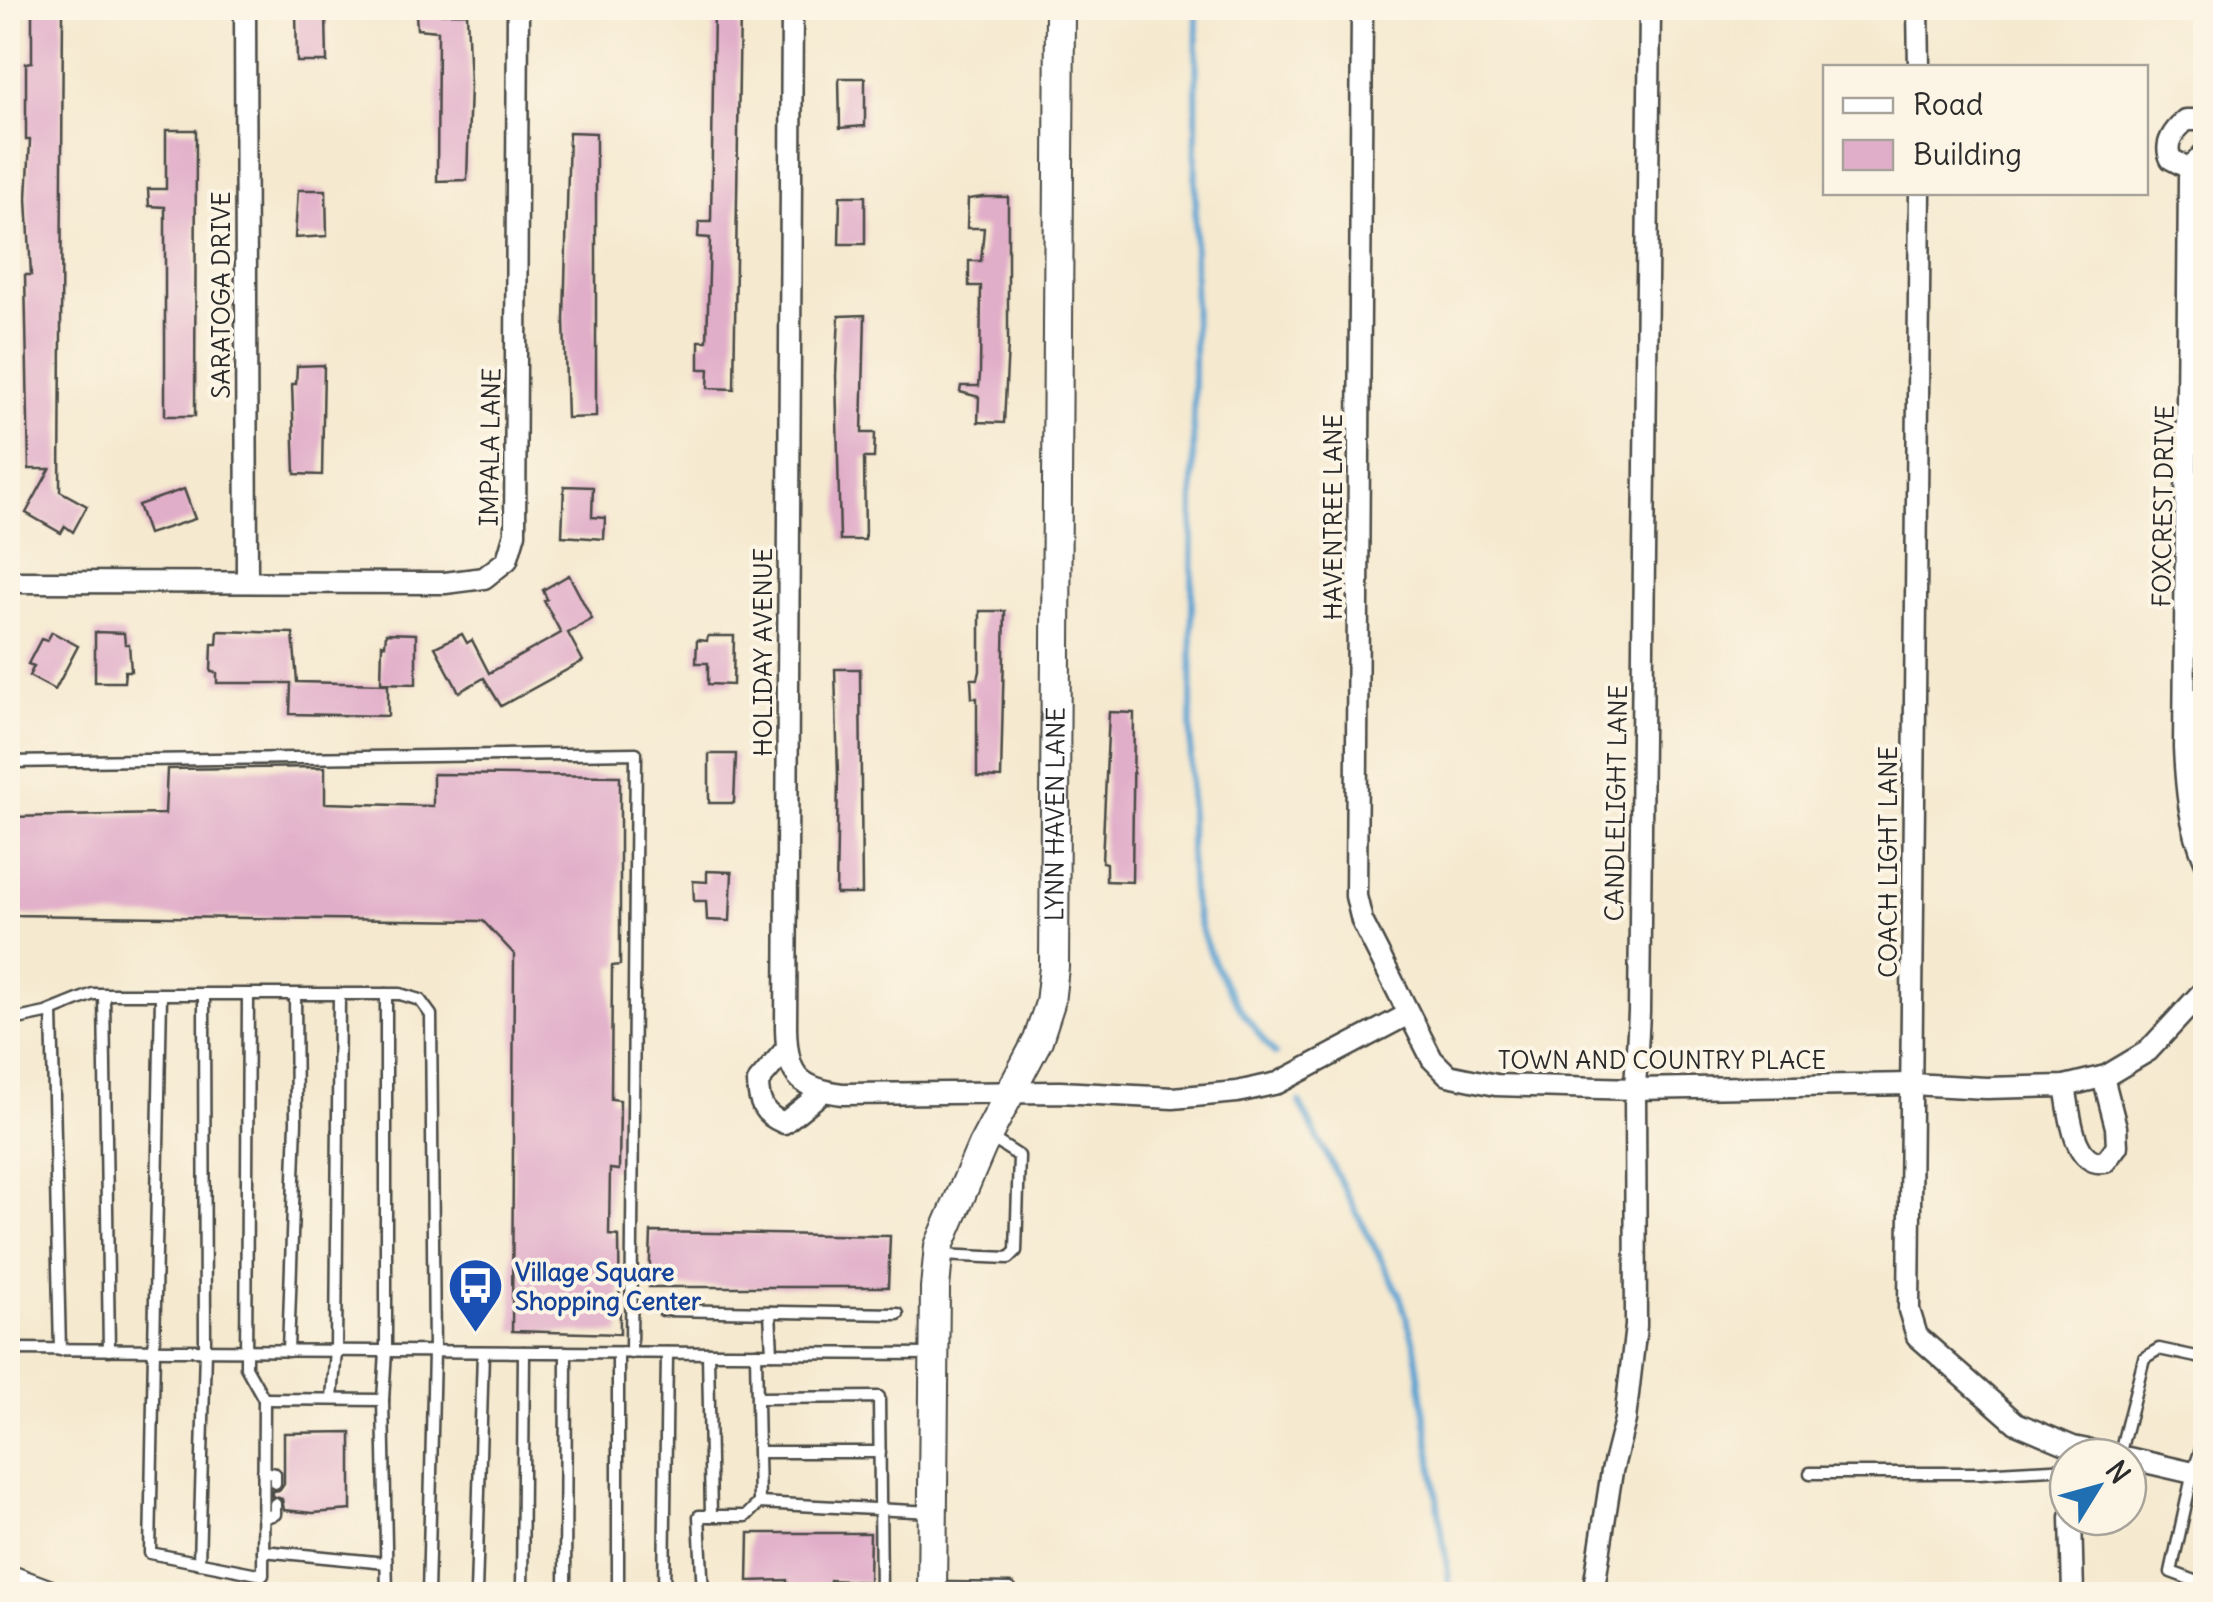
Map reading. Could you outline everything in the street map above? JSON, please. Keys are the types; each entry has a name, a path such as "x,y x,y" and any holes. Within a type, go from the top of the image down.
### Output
{"street":[{"name":"SARATOGA DRIVE","path":"245,8 247,582"},
{"name":"IMPALA LANE","path":"8,582 398,585 484,578 507,560 515,533 518,8"},
{"name":"HOLIDAY AVENUE","path":"786,1049 792,8"},
{"name":"LYNN HAVEN LANE","path":"932,1591 938,1255 956,1202 1038,1040 1050,1003 1054,968 1060,8"},
{"name":"HAVENTREE LANE","path":"1362,8 1356,896 1362,922 1408,1016"},
{"name":"CANDLELIGHT LANE","path":"1593,1594 1612,1470 1625,1420 1636,1326 1635,1089 1650,8"},
{"path":"1918,8 1919,65"},
{"path":"2205,151 2190,169 2171,159 2168,146 2172,133 2186,120 2206,120"},
{"name":"FOXCREST DRIVE","path":"2190,169 2197,422 2195,701 2186,792 2194,836 2206,863"},
{"name":"COACH LIGHT LANE","path":"1920,195 1908,1310 1916,1336 2016,1423 2048,1443"},
{"name":"TOWN AND COUNTRY PLACE","path":"1408,1016 1432,1059 1448,1075 1496,1085 1635,1089 1911,1084 1986,1088 2064,1086 2103,1077 2148,1051 2206,988"},
{"path":"786,1049 790,1069 802,1082 824,1091 1173,1098 1237,1092 1278,1083 1408,1016"},
{"path":"786,1049 758,1082 758,1100 770,1118 784,1124 824,1091"},
{"path":"2064,1086 2076,1141 2087,1159 2104,1162 2117,1146 2103,1077"},
{"name":"COACH LIGHT LANE","path":"2148,1463 2199,1474"},
{"path":"2072,1537 2073,1594"},
{"path":"8,1578 48,1594"}],"lane":[{"path":"8,762 636,753 631,1353"},
{"path":"386,994 383,1400 387,1594"},
{"path":"8,1021 86,996 104,995 386,994 416,998 431,1015 434,1352 428,1594"},
{"path":"104,995 109,1350"},
{"path":"332,1398 336,1351 339,995"},
{"path":"161,996 150,1554 263,1575 264,1399 246,1368 248,996"},
{"path":"200,1563 205,1350 204,996"},
{"path":"288,1351 296,1121 295,996"},
{"path":"52,1010 60,1350"},
{"path":"938,1255 1009,1258 1016,1251 1020,1156 988,1135"},
{"path":"663,1310 898,1314"},
{"path":"770,1312 772,1353"},
{"path":"8,1349 934,1354"},
{"path":"2127,1437 2144,1358 2159,1349 2206,1359"},
{"path":"476,1594 483,1352"},
{"path":"522,1594 524,1352"},
{"path":"564,1594 566,1352"},
{"path":"618,1353 618,1594"},
{"path":"664,1594 667,1353"},
{"path":"708,1353 711,1516"},
{"path":"756,1353 760,1503"},
{"path":"758,1398 879,1397 881,1594"},
{"path":"264,1399 383,1400"},
{"path":"2206,1435 2171,1572 2206,1585"},
{"path":"759,1452 880,1452"},
{"path":"1810,1473 1978,1474 2048,1461"},
{"path":"263,1472 276,1474 276,1483"},
{"path":"703,1594 699,1516 746,1516 760,1503 933,1512"},
{"path":"263,1518 276,1514 276,1504"},
{"path":"263,1551 386,1563"},
{"path":"932,1591 1010,1589 1010,1594"}],"building":[{"path":"32,8 63,8 60,491 87,506 73,532 65,526 61,533 26,513 50,469 29,469 25,275 31,275 26,63 32,62"},
{"path":"714,8 740,8 734,389 708,388 709,369 699,369 699,341 707,341 710,238 698,237 699,222 711,222"},
{"path":"296,12 326,13 327,62 297,62"},
{"path":"467,13 467,180 437,181 438,31 417,29 416,14"},
{"path":"839,78 865,78 865,126 840,128"},
{"path":"166,130 196,130 195,416 165,416 165,207 149,206 148,189 166,189"},
{"path":"569,132 596,133 596,417 567,418 564,320"},
{"path":"298,190 326,190 327,236 295,238"},
{"path":"840,196 865,196 865,244 839,244"},
{"path":"1008,197 1004,423 978,422 979,397 960,392 961,386 979,386 981,286 969,286 969,261 981,261 984,228 967,228 968,199"},
{"path":"865,315 862,433 875,433 874,458 864,458 865,540 840,540 836,375 839,316"},
{"path":"324,365 322,475 295,474 292,384 296,384 297,366"},
{"path":"564,486 593,487 592,517 605,518 604,539 562,536"},
{"path":"184,489 195,519 148,534 138,505"},
{"path":"569,575 592,619 568,633 583,661 501,706 484,678 459,692 435,647 462,634 467,643 472,640 489,673 561,633 544,601 547,599 543,590"},
{"path":"980,611 1005,611 1001,778 977,777 977,698 972,698 971,679 978,679 980,671"},
{"path":"218,631 293,633 297,682 388,684 388,716 290,714 291,683 217,683 217,673 211,672 212,644 217,644"},
{"path":"52,632 78,646 55,690 29,676 34,666 28,664 41,639 47,641"},
{"path":"95,632 124,633 131,671 125,671 124,682 95,682"},
{"path":"386,633 416,634 416,684 381,683"},
{"path":"708,636 734,636 733,685 708,684 708,663 696,663 697,640 707,641"},
{"path":"835,669 860,669 862,894 836,894"},
{"path":"1109,712 1134,713 1132,882 1106,881 1106,863 1102,862"},
{"path":"709,754 736,754 734,803 709,803"},
{"path":"325,767 325,803 433,806 433,774 620,776 620,965 612,966 611,1099 620,1100 619,1170 610,1169 609,1235 619,1236 620,1334 512,1331 514,954 483,921 8,915 8,817 165,814 167,769"},
{"path":"707,871 732,872 730,921 707,920 706,901 694,901 693,881 707,882"},
{"path":"651,1232 890,1236 888,1287 649,1287"},
{"path":"351,1432 351,1510 284,1510 282,1499 272,1496 272,1491 280,1490 284,1484 284,1433"},
{"path":"749,1533 870,1533 869,1582 830,1580 829,1588 787,1587 787,1580 748,1581"}],"waterway":[{"path":"1197,8 1192,889 1215,965 1248,1020 1275,1054"},
{"path":"1299,1102 1400,1296 1415,1346 1451,1594"}],"place":[{"name":"Village Square Shopping Center","path":"476,1335"}]}
